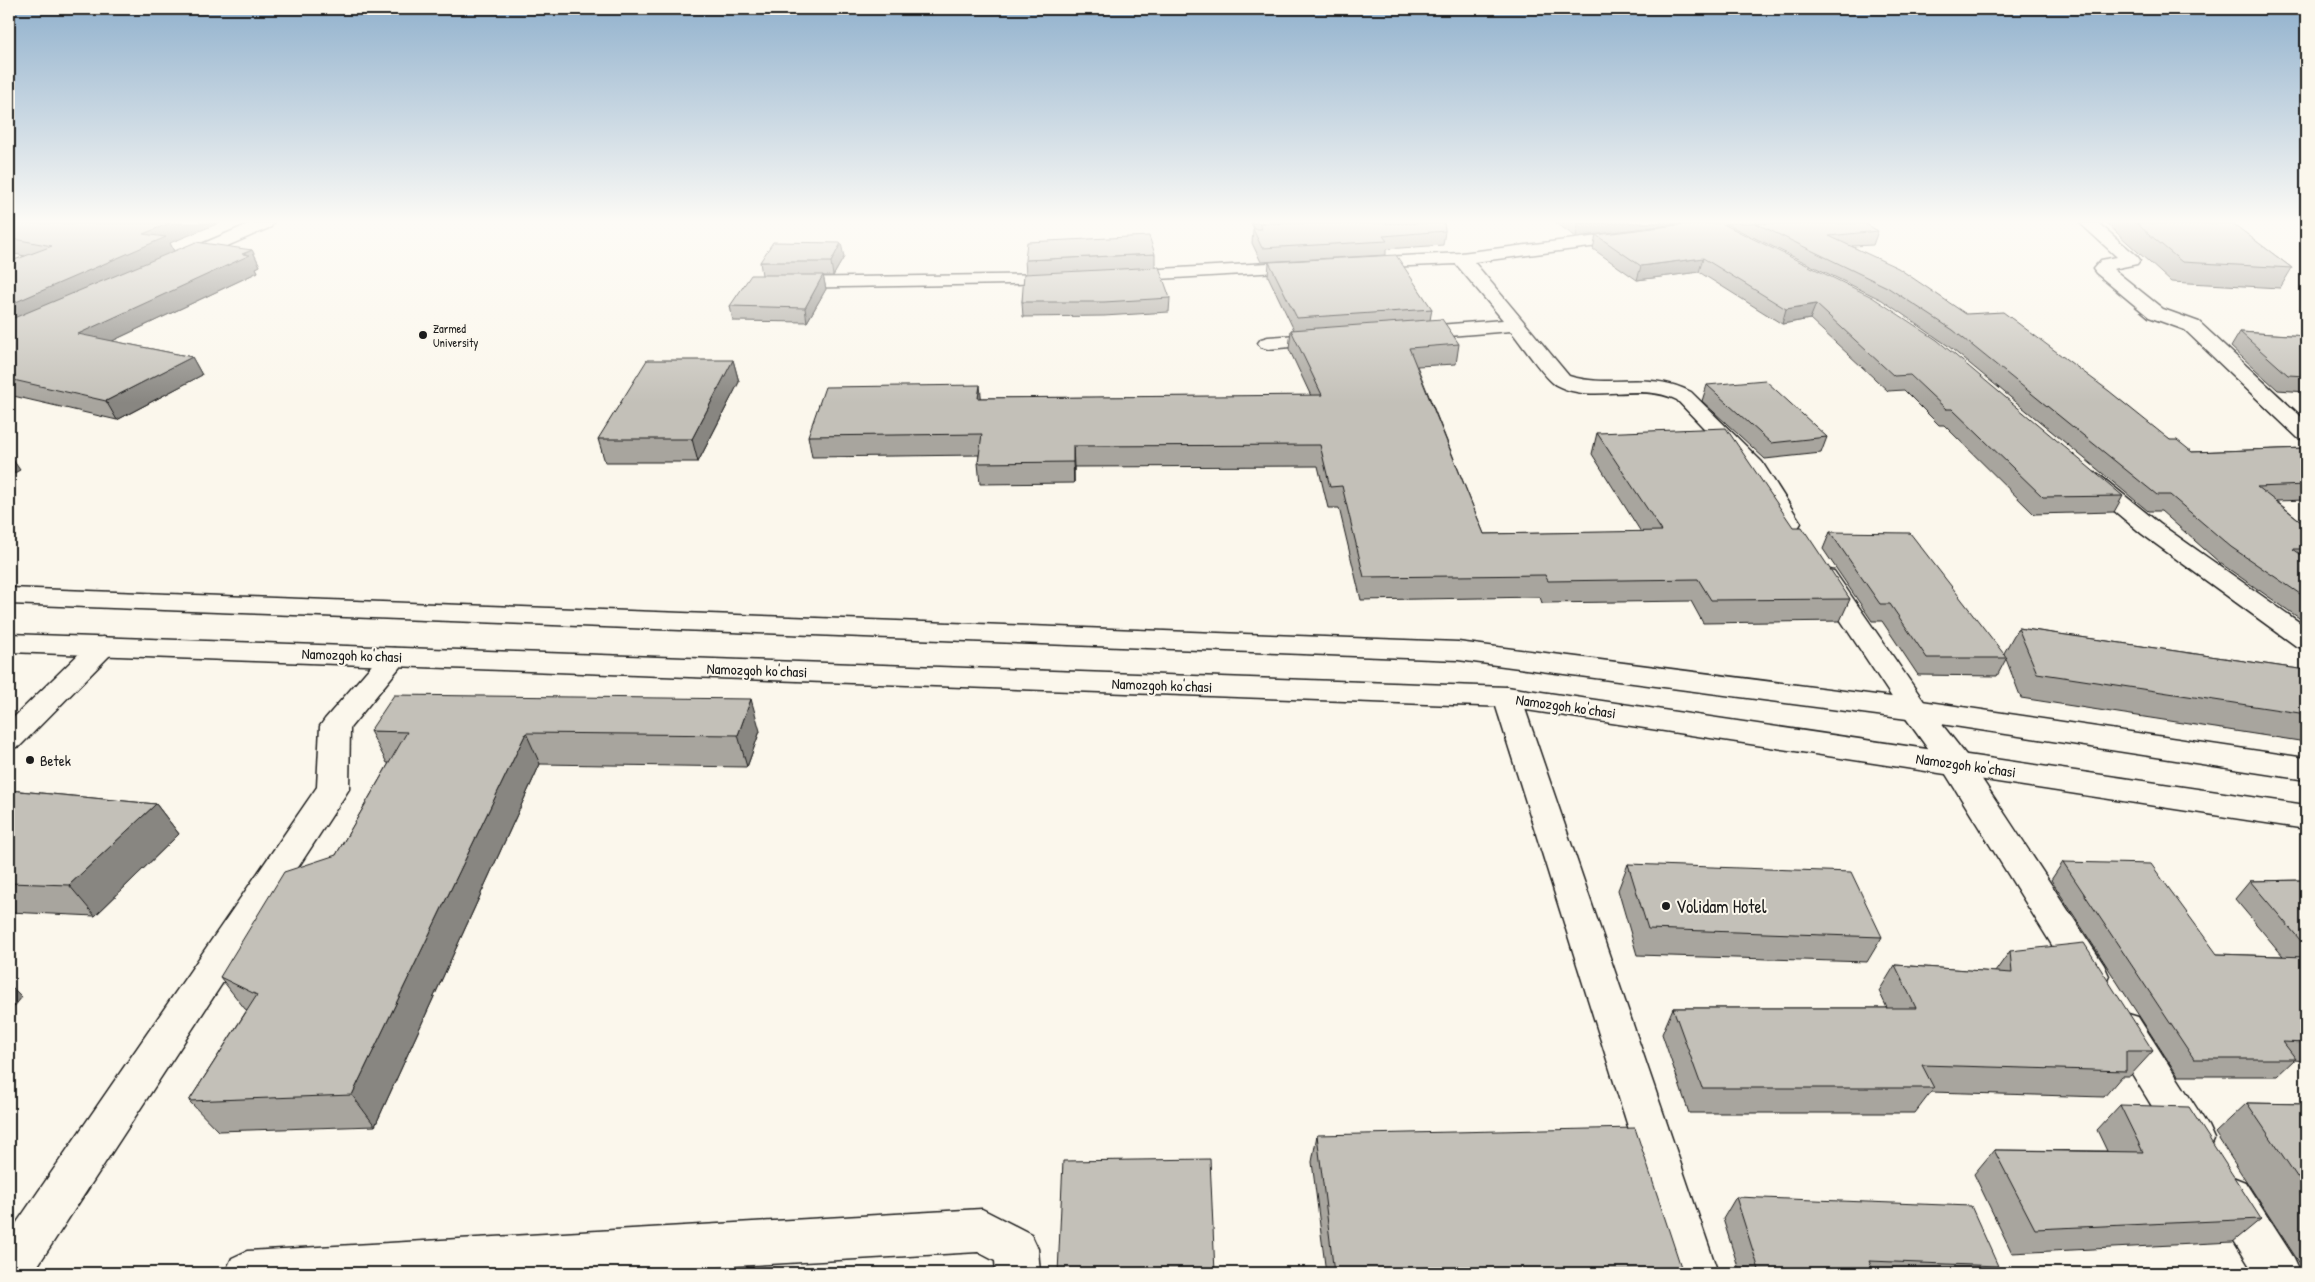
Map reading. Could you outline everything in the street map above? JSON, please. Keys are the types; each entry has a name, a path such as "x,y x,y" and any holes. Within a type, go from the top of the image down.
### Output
{"street":[{"path":"768,283 791,283"},
{"path":"1482,283 1562,380 1577,386 1597,388 1656,385 1672,388 1684,396 1754,467 1798,537"},
{"path":"2119,283 2156,313 2192,326 2306,433"},
{"path":"1393,334 1518,325"},
{"path":"1268,343 1345,338"},
{"path":"2076,468 2151,529 2306,640"},
{"path":"1815,562 1915,710 1955,763 2279,1273"},
{"path":"9,596 1458,651 1915,710 2306,769"},
{"name":"Namozgoh ko'chasi","path":"9,643 1507,697 2306,817"},
{"path":"9,739 103,646"},
{"path":"9,1271 333,789 335,726 394,657"},
{"path":"1507,697 1696,1273"},
{"path":"247,1273 497,1266 982,1230 1016,1249 1018,1273"}],"building":[{"path":"9,283 60,283 9,305"},
{"path":"98,283 189,283 78,334 192,357 106,401 9,379 9,320"},
{"path":"746,283 819,283 805,308 730,306"},
{"path":"1023,283 1165,283 1170,298 1104,302 1022,302"},
{"path":"1279,283 1415,283 1432,309 1297,318"},
{"path":"1743,283 1843,283 1872,297 1937,340 2123,496 2043,497 1952,409 1946,409 1910,375 1894,376 1816,304 1786,309"},
{"path":"1878,283 1920,283 1966,314 2003,312 2109,391 2170,440 2177,440 2192,452 2306,448 2306,485 2257,487 2306,525 2306,549 2293,549 2306,558 2306,598 2231,547 2170,495 2157,495 1953,330"},
{"path":"1442,319 1459,344 1409,348 1484,534 1662,531 1597,433 1726,428 1793,527 1802,527 1850,599 1711,600 1698,579 1548,581 1545,575 1364,577 1342,486 1330,487 1320,445 1073,446 1073,462 978,463 982,434 808,436 825,387 980,385 978,398 1322,395 1291,330"},
{"path":"2240,332 2306,336 2306,376 2288,375"},
{"path":"647,360 733,360 692,439 598,439"},
{"path":"1765,380 1827,437 1771,443 1707,385"},
{"path":"1830,532 1910,533 2007,658 1927,658 1890,604 1880,604"},
{"path":"2018,628 2306,670 2306,714 2037,673"},
{"path":"394,695 751,699 738,735 526,733 352,1095 189,1101 257,995 220,977 284,872 336,855 407,732 370,731"},
{"path":"9,790 156,804 69,885 9,883"},
{"path":"2063,862 2151,864 2217,954 2306,957 2306,1043 2283,1042 2296,1059 2194,1059"},
{"path":"1628,864 1851,872 1882,937 1648,929"},
{"path":"2306,880 2306,947 2250,881"},
{"path":"2084,943 2153,1051 2126,1051 2126,1071 1922,1065 1934,1088 1702,1088 1673,1008 1916,1008 1895,965 2012,973 2010,951"},
{"path":"2247,1103 2306,1104 2306,1190"},
{"path":"2120,1105 2189,1107 2261,1219 2035,1229 1994,1150 2143,1152"},
{"path":"1635,1128 1683,1273 1334,1273 1317,1135"},
{"path":"1210,1159 1215,1273 1058,1273 1063,1161"},
{"path":"1736,1197 1971,1206 1998,1266 1869,1261 1874,1273 1760,1273"}],"place":[{"name":"Zarmed University","path":"423,335"},
{"name":"Betek","path":"30,760"},
{"name":"Volidam Hotel","path":"1666,906"}]}
